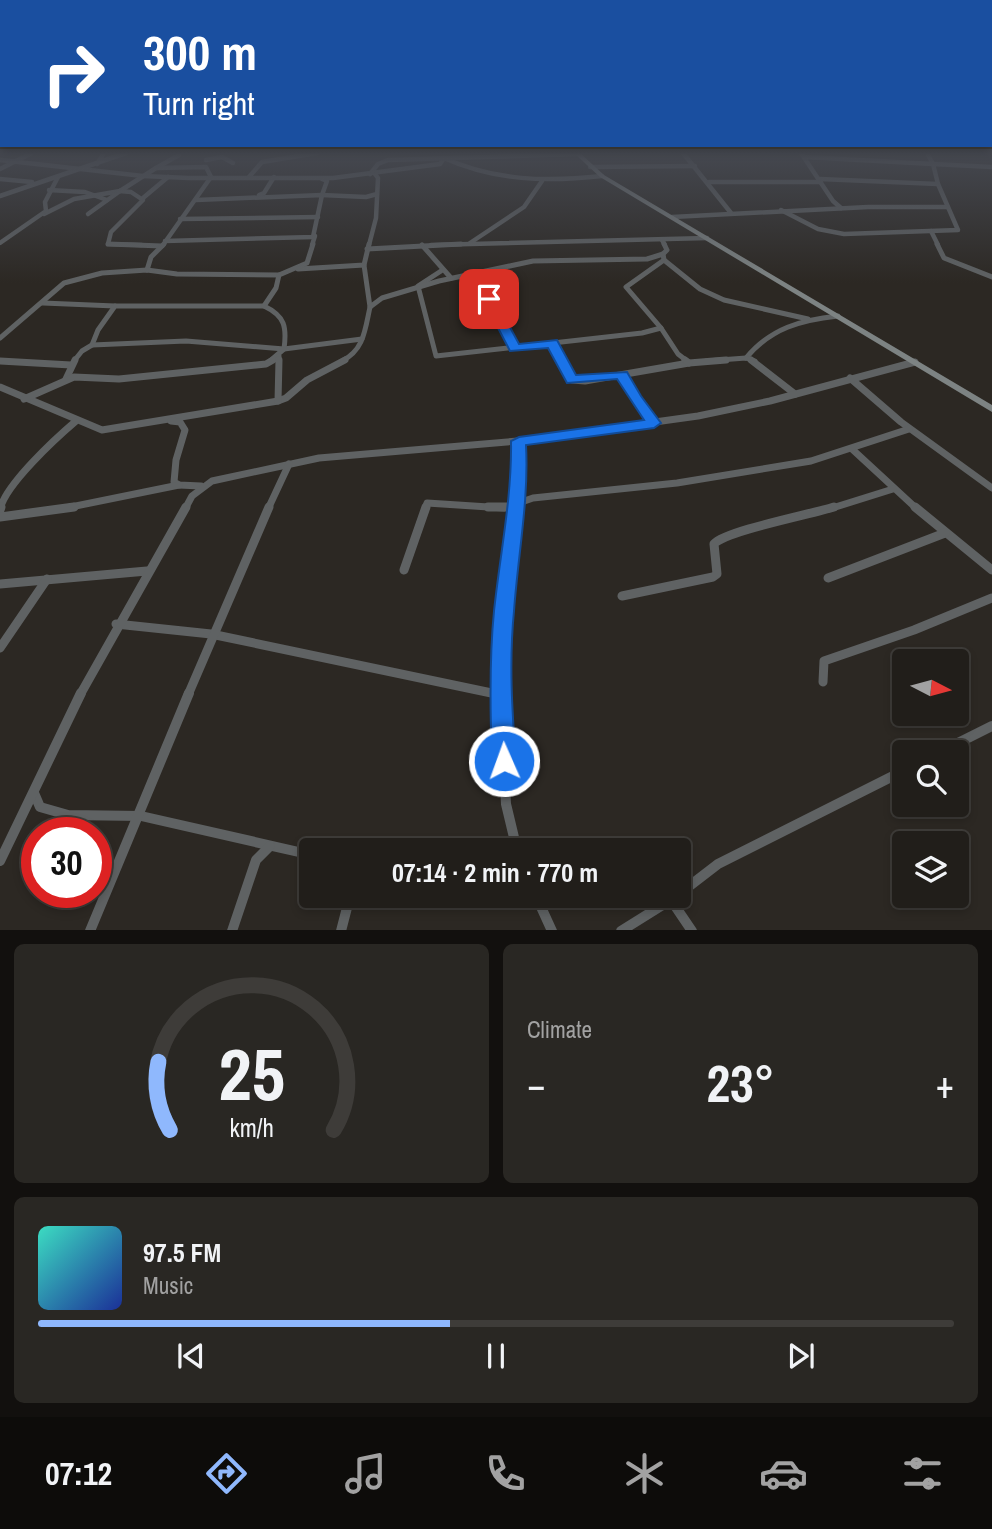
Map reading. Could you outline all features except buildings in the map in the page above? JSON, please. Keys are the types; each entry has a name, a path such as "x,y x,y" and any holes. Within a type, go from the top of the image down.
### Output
{"main road":[{"path":"637,196 991,407"}],"street":[{"path":"44,214 47,209 47,196"},
{"path":"0,243 44,214 54,212 68,201 86,196"},
{"path":"95,196 107,200"},
{"path":"88,215 114,196"},
{"path":"147,270 151,257 198,196"},
{"path":"196,200 257,196"},
{"path":"307,264 322,196"},
{"path":"0,387 93,428 110,430 286,398 307,380 354,355 362,340 370,307 364,265 376,218 377,196"},
{"path":"470,243 524,207 531,196"},
{"path":"720,196 732,213"},
{"path":"829,196 841,208"},
{"path":"781,210 818,229 844,234 958,230 944,196"},
{"path":"143,198 111,232 108,244 315,236"},
{"path":"672,217 781,210 947,207"},
{"path":"180,219 318,217"},
{"path":"931,231 944,258 992,277"},
{"path":"367,249 470,243 707,238"},
{"path":"662,240 667,250 664,257 626,287 661,328 678,354 689,363"},
{"path":"422,245 439,264 441,271 451,278"},
{"path":"370,307 382,298 418,286 533,261 647,260 664,257"},
{"path":"664,257 700,289 724,300 808,319"},
{"path":"307,264 314,268"},
{"path":"0,338 68,281 102,273 147,270 177,274 279,275 307,264"},
{"path":"292,270 364,265"},
{"path":"418,286 441,271"},
{"path":"474,274 514,348"},
{"path":"264,306 276,288 279,275"},
{"path":"418,286 436,356 642,333 661,328"},
{"path":"43,303 264,306 284,319 286,336 281,352 278,401"},
{"path":"92,345 98,330 116,306"},
{"path":"746,358 754,347 775,330 808,319 838,316"},
{"path":"66,379 71,365 83,348 92,345 186,341 281,352 362,340"},
{"path":"552,343 572,380 622,375 689,363 746,358 754,361 794,394"},
{"path":"24,399 66,379 190,373 215,367 266,364 281,352"},
{"path":"0,360 71,365"},
{"path":"0,861 116,624 192,496 201,486 212,481 289,464 390,450 519,441 698,416 915,362"},
{"path":"622,375 634,398 654,423"},
{"path":"850,378 872,400 909,429 992,488"},
{"path":"167,420 184,425 174,482 179,485"},
{"path":"0,510 1,504 24,471 51,441 76,421"},
{"path":"404,569 427,503 504,508 551,496 677,483 811,461 909,429"},
{"path":"514,838 506,804 500,695 504,612 517,504 519,441"},
{"path":"852,449 893,489 923,510 944,533 992,570"},
{"path":"90,930 141,816 211,634 289,464"},
{"path":"0,517 74,507 179,485 201,486"},
{"path":"622,596 713,577 717,574 714,544 726,536 795,519 893,489"},
{"path":"828,578 944,533"},
{"path":"0,584 147,571"},
{"path":"0,648 47,579"},
{"path":"823,682 824,661 914,631 992,598"},
{"path":"116,624 211,634 500,695"},
{"path":"964,740 992,726"},
{"path":"691,885 718,864 892,777"},
{"path":"34,793 40,807 54,813 141,816 299,852"},
{"path":"232,930 256,860 254,842"},
{"path":"256,860 270,846"},
{"path":"341,930 347,908"},
{"path":"541,908 552,930"},
{"path":"621,930 658,908"},
{"path":"681,908 692,930"}],"route":[{"path":"489,299 514,348 552,343 572,380 622,375 634,398 654,423 519,441 520,475 504,612 500,695 504,761"}]}
